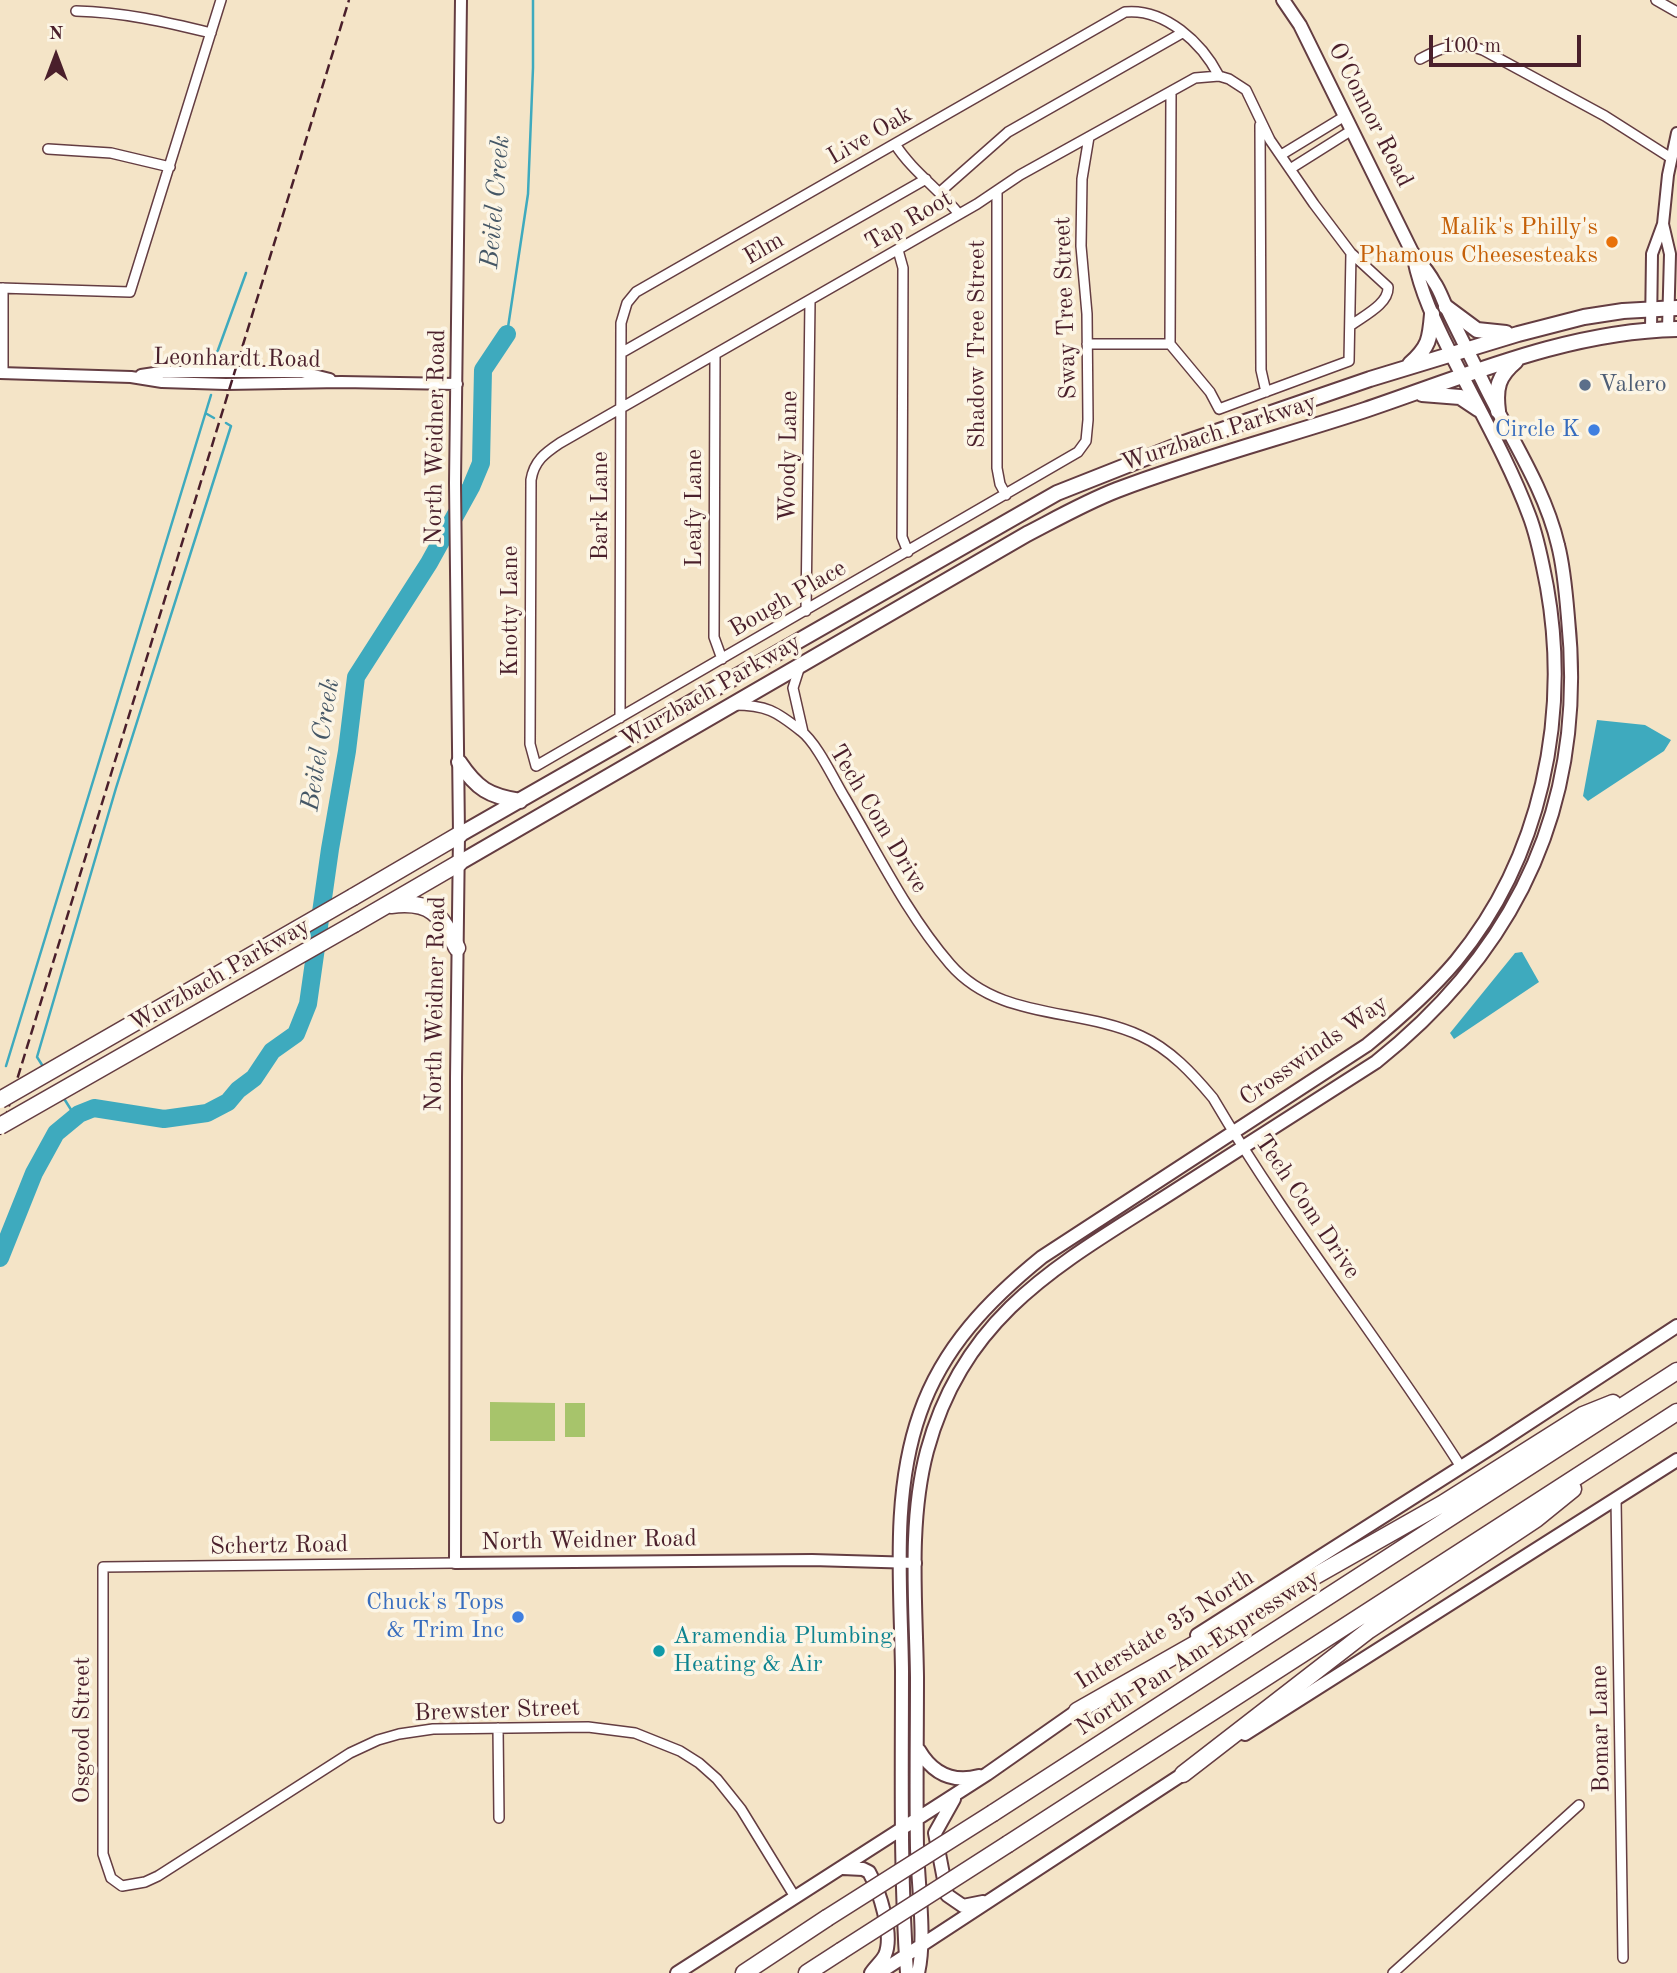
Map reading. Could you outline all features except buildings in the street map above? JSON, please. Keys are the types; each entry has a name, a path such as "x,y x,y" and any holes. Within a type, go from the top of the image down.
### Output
{"highway":[{"path":"1446,307 1477,330 1518,334"},
{"path":"1467,350 1584,317 1673,308"},
{"path":"1407,367 1429,342 1432,314"},
{"path":"1478,371 1523,355 1579,341 1673,329"},
{"name":"Wurzbach Parkway","path":"0,1100 1057,493 1181,444 1407,367 1467,350"},
{"path":"1498,411 1498,379 1523,355"},
{"name":"Wurzbach Parkway","path":"0,1126 386,906 1027,534 1080,506 1150,479 1478,371"},
{"path":"1410,394 1460,397 1478,409"},
{"path":"459,762 468,776 482,789 495,797 520,801"},
{"path":"386,906 413,902 432,910 447,928 457,948"},
{"name":"North Pan Am Expressway","path":"744,1973 1677,1371"},
{"path":"1077,1711 1442,1504 1583,1415 1645,1391"},
{"path":"807,1973 1676,1413"},
{"path":"1182,1774 1369,1630 1536,1519 1656,1425"}],"main road":[{"name":"O'Connor Road","path":"1283,0 1300,26 1412,252 1436,284 1478,371"},
{"name":"O'Connor Road","path":"1412,252 1420,289 1451,355"},
{"name":"Crosswinds Way","path":"901,1562 902,1502 910,1447 925,1402 944,1361 1002,1289 1042,1256 1367,1045 1390,1027 1456,960 1472,939 1515,863 1537,803 1550,743 1554,687 1553,640 1542,561 1533,526 1517,487 1451,355"},
{"name":"Crosswinds Way","path":"916,1563 917,1507 927,1450 946,1397 975,1346 1015,1301 1052,1270 1376,1062 1403,1041 1445,1000 1503,925 1545,839 1563,773 1572,717 1573,661 1558,545 1533,481 1478,371"},
{"path":"1553,640 1571,639"},
{"name":"Interstate 35 North","path":"677,1973 958,1793 1077,1711 1677,1326"},
{"path":"961,1337 975,1346"},
{"path":"878,1973 1182,1774 1677,1460"},
{"path":"901,1562 902,1829 907,1973"},
{"path":"916,1563 921,1947 918,1973"},
{"path":"917,1748 927,1764 945,1776 959,1779 986,1774"},
{"path":"958,1793 935,1833 947,1895 963,1906 993,1899"},
{"path":"842,1868 869,1872 884,1911 887,1945 885,1954 871,1973"}],"street":[{"path":"1,373 1,288 130,292 221,0"},
{"name":"North Weidner Road","path":"461,0 455,483 459,762 455,1563 799,1560 916,1563"},
{"path":"1656,0 1677,12"},
{"path":"76,11 149,17 211,33"},
{"name":"Live Oak","path":"632,297 636,292 1125,12 1158,17 1182,33"},
{"path":"940,192 1008,132 1182,33 1200,47 1219,76 1240,84 1250,97 1270,140 1351,253 1385,282 1389,291 1381,303 1350,326"},
{"path":"1420,59 1438,49 1453,45 1468,45 1483,50 1605,116 1671,158"},
{"name":"Tap Root","path":"540,458 560,443 959,214 1020,174 1195,78 1219,76"},
{"path":"1171,92 1170,344 1210,392 1219,409 1349,360 1351,253"},
{"path":"1281,155 1345,116"},
{"path":"1260,119 1261,370 1266,392"},
{"path":"1290,169 1352,130"},
{"path":"1651,330 1652,254 1663,224 1671,158 1677,133"},
{"name":"Sway Tree Street","path":"1058,465 1078,452 1086,441 1088,420 1081,233 1083,169 1088,137"},
{"path":"895,144 915,170 940,192 959,214"},
{"path":"48,149 111,153 170,167"},
{"name":"Elm","path":"621,353 926,179"},
{"name":"Shadow Tree Street","path":"997,191 997,468 1000,484 1006,495"},
{"path":"1663,224 1670,254 1673,329"},
{"path":"898,250 904,268 902,537 908,552"},
{"name":"Bark Lane","path":"620,718 621,323 632,297"},
{"name":"Woody Lane","path":"806,611 810,301"},
{"path":"1087,344 1170,344"},
{"name":"Leafy Lane","path":"715,354 714,637 722,659"},
{"name":"Leonhardt Road","path":"1,373 131,377 162,382 226,384 457,384"},
{"name":"Knotty Lane","path":"536,766 530,744 531,480 533,469 540,458"},
{"name":"Bough Place","path":"536,766 1058,465"},
{"name":"Tech Com Drive","path":"800,666 793,688 803,732"},
{"name":"Tech Com Drive","path":"732,705 770,708 803,732 823,761 925,935 968,980 1006,1002 1026,1009 1088,1019 1142,1036 1161,1047 1196,1078 1213,1098 1321,1265 1405,1380 1461,1467"},
{"name":"Bomar Lane","path":"1616,1499 1623,1958"},
{"name":"Schertz Road","path":"103,1567 455,1563"},
{"name":"Osgood Street","path":"103,1567 103,1854 111,1878 122,1886"},
{"name":"Brewster Street","path":"122,1886 145,1882 158,1876 366,1745 399,1734 433,1729 587,1727 635,1733 680,1751 699,1763 730,1794 795,1897"},
{"path":"498,1728 499,1818"},
{"path":"1393,1973 1579,1805"}],"green space":[{"path":"490,1402 555,1403 555,1441 490,1441"},
{"path":"565,1403 585,1403 585,1437 565,1437"}],"water":[{"path":"1597,720 1645,725 1671,740 1664,751 1588,801 1583,796"},
{"path":"1522,952 1539,982 1454,1039 1450,1033 1515,953"}],"waterway":[{"name":"Beitel Creek","path":"507,334 528,194 533,0"},
{"path":"213,359 246,273"},
{"name":"Beitel Creek","path":"0,1258 34,1173 56,1133 79,1114 94,1108 164,1119 207,1113 228,1102 254,1078 272,1051 296,1034 308,1004 356,677 429,563 471,487 481,463 483,370 507,334"},
{"path":"172,360 185,354 213,356"},
{"path":"6,1066 211,395"},
{"path":"207,414 214,418"},
{"path":"44,1068 37,1057 116,788 231,426 226,423"},
{"path":"63,1097 75,1116"}],"railway":[{"path":"0,1135 349,0"}],"place":[{"name":"Malik's Philly's Phamous Cheesesteaks","path":"1612,242"},
{"name":"Valero","path":"1585,385"},
{"name":"Circle K","path":"1594,430"},
{"name":"Chuck's Tops & Trim Inc","path":"518,1617"},
{"name":"Aramendia Plumbing Heating & Air","path":"659,1651"}]}
